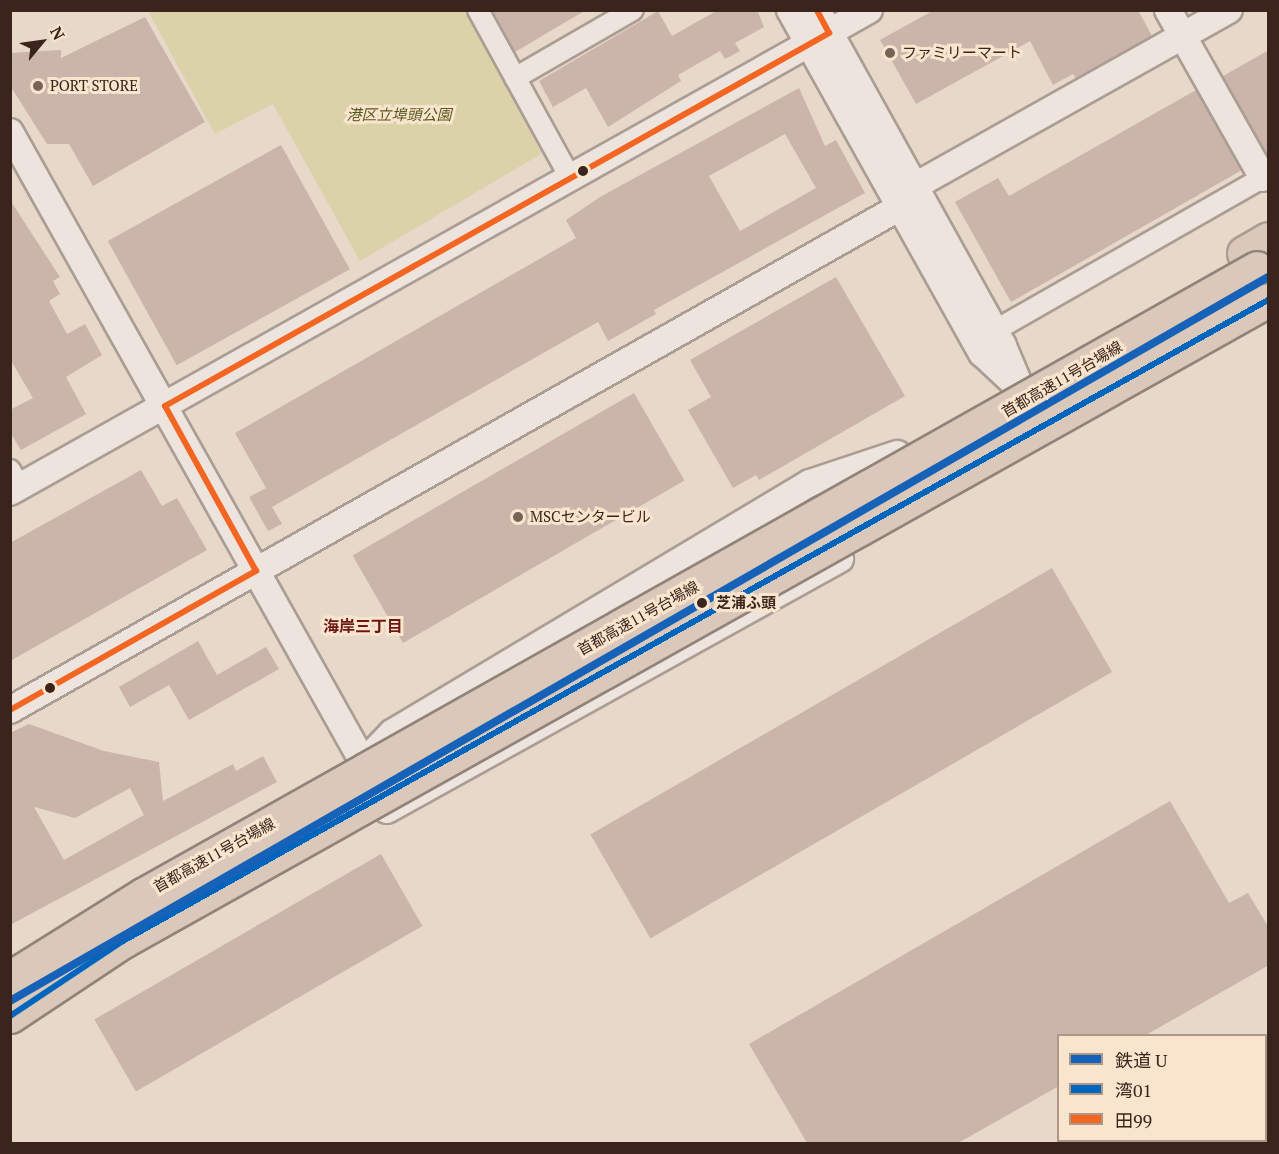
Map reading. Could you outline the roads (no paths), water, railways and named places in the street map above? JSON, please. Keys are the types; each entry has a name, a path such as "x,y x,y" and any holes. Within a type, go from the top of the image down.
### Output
{"highway":[{"path":"1030,402 1130,319 1269,239"},
{"name":"首都高速11号台場線","path":"10,978 143,895 1030,402 1269,262"},
{"name":"首都高速11号台場線","path":"10,1016 123,940 1269,300"}],"street":[{"path":"478,10 571,179"},
{"path":"515,78 633,10"},
{"path":"790,10 819,39 915,186 1030,402"},
{"path":"817,10 819,39 900,207 982,353 1030,402"},
{"path":"14,483 165,406 869,10"},
{"path":"994,331 1266,177 1168,10"},
{"path":"915,186 1229,10"},
{"path":"10,132 19,169 165,406 390,808"},
{"path":"10,710 900,207"},
{"path":"628,658 1030,402 1269,255"},
{"path":"10,961 363,762 392,733 810,483 897,454 1269,307"},
{"path":"10,1023 984,477 1030,402"},
{"path":"610,626 791,522 897,454"}],"rail line":[{"name":"U","path":"10,1001 1268,277"}],"place":[{"name":"ファミリーマート","path":"890,53"},
{"name":"PORT STORE","path":"38,86"},
{"name":"MSCセンタービル","path":"518,517"},
{"name":"芝浦ふ頭","path":"702,603"}],"district":[{"name":"海岸三丁目","path":"363,626"}],"park label":[{"name":"港区立埠頭公園","path":"399,115"}]}
